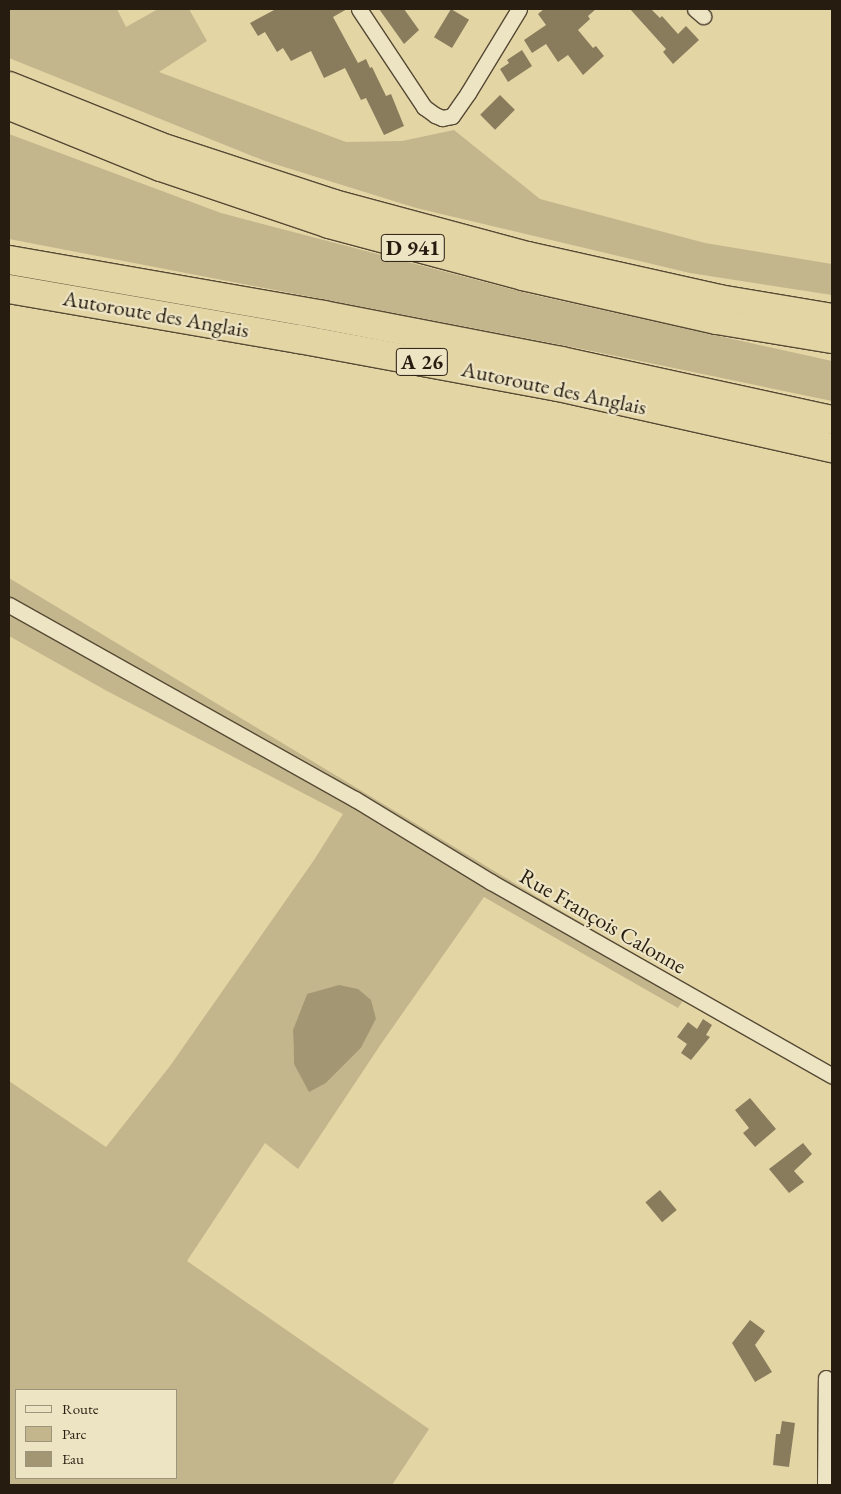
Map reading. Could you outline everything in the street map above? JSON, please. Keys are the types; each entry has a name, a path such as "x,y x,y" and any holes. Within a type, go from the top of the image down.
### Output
{"highway":[{"name":"D 941","path":"9,84 158,144 334,202 527,254 719,297 832,316"},
{"name":"D 941","path":"9,107 160,168 328,225 522,278 716,321 832,340"},
{"name":"Autoroute des Anglais","path":"9,260 323,315 542,357 832,420"},
{"name":"Autoroute des Anglais","path":"9,289 299,339 558,387 832,448"}],"street":[{"path":"359,9 424,107 434,115 446,118 452,116 480,75 519,9"},
{"name":"Rue François Calonne","path":"9,605 355,799 491,882 832,1076"},
{"path":"825,1485 826,1378"}],"green space":[{"path":"9,9 117,9 126,27 158,9 189,9 207,41 159,72 346,142 402,141 454,130 540,199 705,243 832,264 832,295 690,273 416,208 265,161 9,58"},
{"path":"9,134 221,213 530,294 832,361 832,401 587,350 9,239"},
{"path":"9,578 534,895 692,987 678,1008 484,897 381,1044 298,1169 265,1143 187,1261 429,1429 392,1485 9,1485 9,1081 106,1147 170,1066 314,860 343,814 107,691 9,636","holes":["307,994 376,1019 361,1048 326,1083 294,1064 293,1031"]}],"water":[{"path":"339,985 358,989 371,1000 376,1019 361,1048 326,1083 309,1092 294,1064 293,1030 307,994"}],"building":[{"path":"276,9 347,9 333,17 358,63 366,59 386,96 391,94 404,126 384,135 366,98 361,100 345,68 324,78 311,51 291,61 283,48 277,52 265,32 258,36 250,23"},
{"path":"379,9 404,9 419,30 404,44"},
{"path":"451,9 469,20 452,48 434,37"},
{"path":"544,9 596,9 588,16 590,19 578,30 593,48 596,46 604,56 583,75 568,55 558,62 546,44 532,53 524,40 546,25 538,14"},
{"path":"630,9 651,9 660,18 662,16 678,34 686,26 699,40 673,64 663,52 666,49"},
{"path":"522,50 532,66 508,82 500,69 509,63 507,60"},
{"path":"500,95 515,110 495,130 480,115"},
{"path":"703,1019 712,1025 706,1035 710,1037 691,1060 681,1053 687,1044 677,1037 688,1022 697,1029"},
{"path":"750,1098 776,1129 755,1147 743,1133 749,1128 735,1110"},
{"path":"803,1143 812,1154 794,1171 804,1182 789,1193 769,1169"},
{"path":"660,1190 677,1210 662,1222 645,1202"},
{"path":"750,1320 765,1331 755,1345 772,1372 755,1382 732,1343"},
{"path":"782,1421 795,1423 789,1467 773,1465 776,1434 780,1434"}]}
